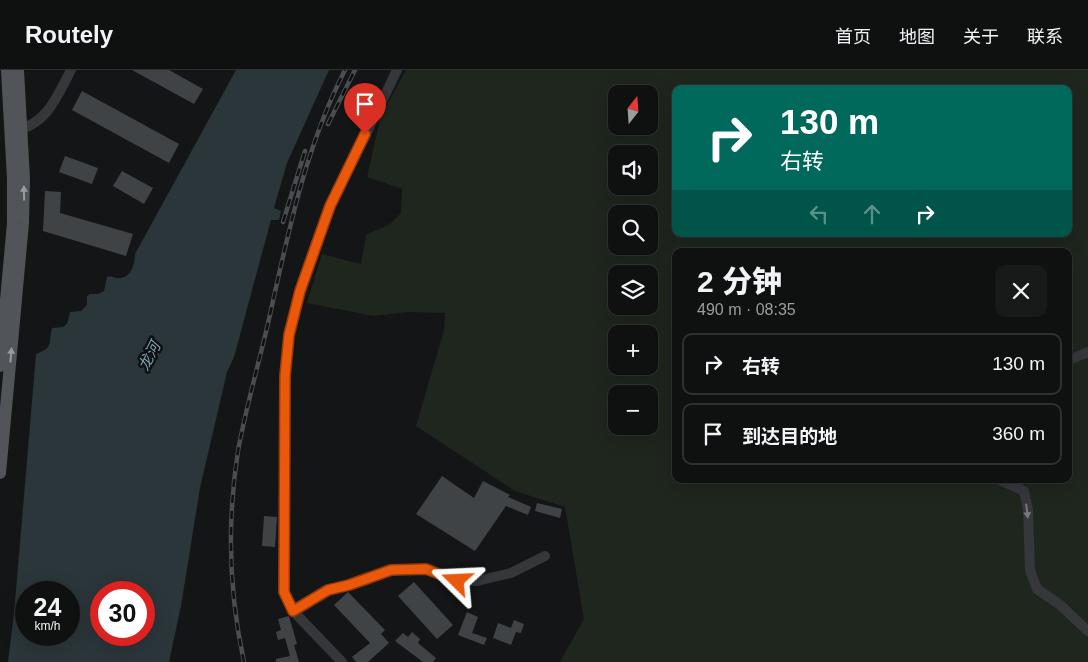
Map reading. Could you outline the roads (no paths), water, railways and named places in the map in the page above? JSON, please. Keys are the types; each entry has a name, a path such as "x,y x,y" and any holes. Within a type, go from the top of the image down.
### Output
{"main road":[{"path":"0,473 23,223 24,178 7,70"},
{"path":"0,366 13,223 18,70"}],"street":[{"path":"16,130 35,124 42,118 58,95 71,70"},
{"path":"342,662 293,611 284,592 285,376 289,335 300,291 330,206 397,70"},
{"path":"1072,359 1088,352"},
{"path":"1007,483 1024,491 1028,510 1030,570 1037,589 1059,604 1088,631"},
{"path":"293,611 328,590 349,585 391,570 426,569 457,581 477,581 511,572 545,556"}],"water":[{"name":"龙河","path":"236,70 329,70 287,163 274,208 281,211 279,220 271,220 234,357 227,372 200,488 181,606 169,662 8,662 15,602 15,646 80,646 80,581 17,581 36,354 46,349 50,344 52,328 63,327 67,324 70,312 81,311 87,305 87,296 104,291 107,277 125,277 131,271 135,254"}],"railway":[{"path":"244,662 235,610 231,557 232,504 238,451 299,192 319,130 345,70"},
{"path":"328,124 355,70"},
{"path":"283,222 305,151"}]}
